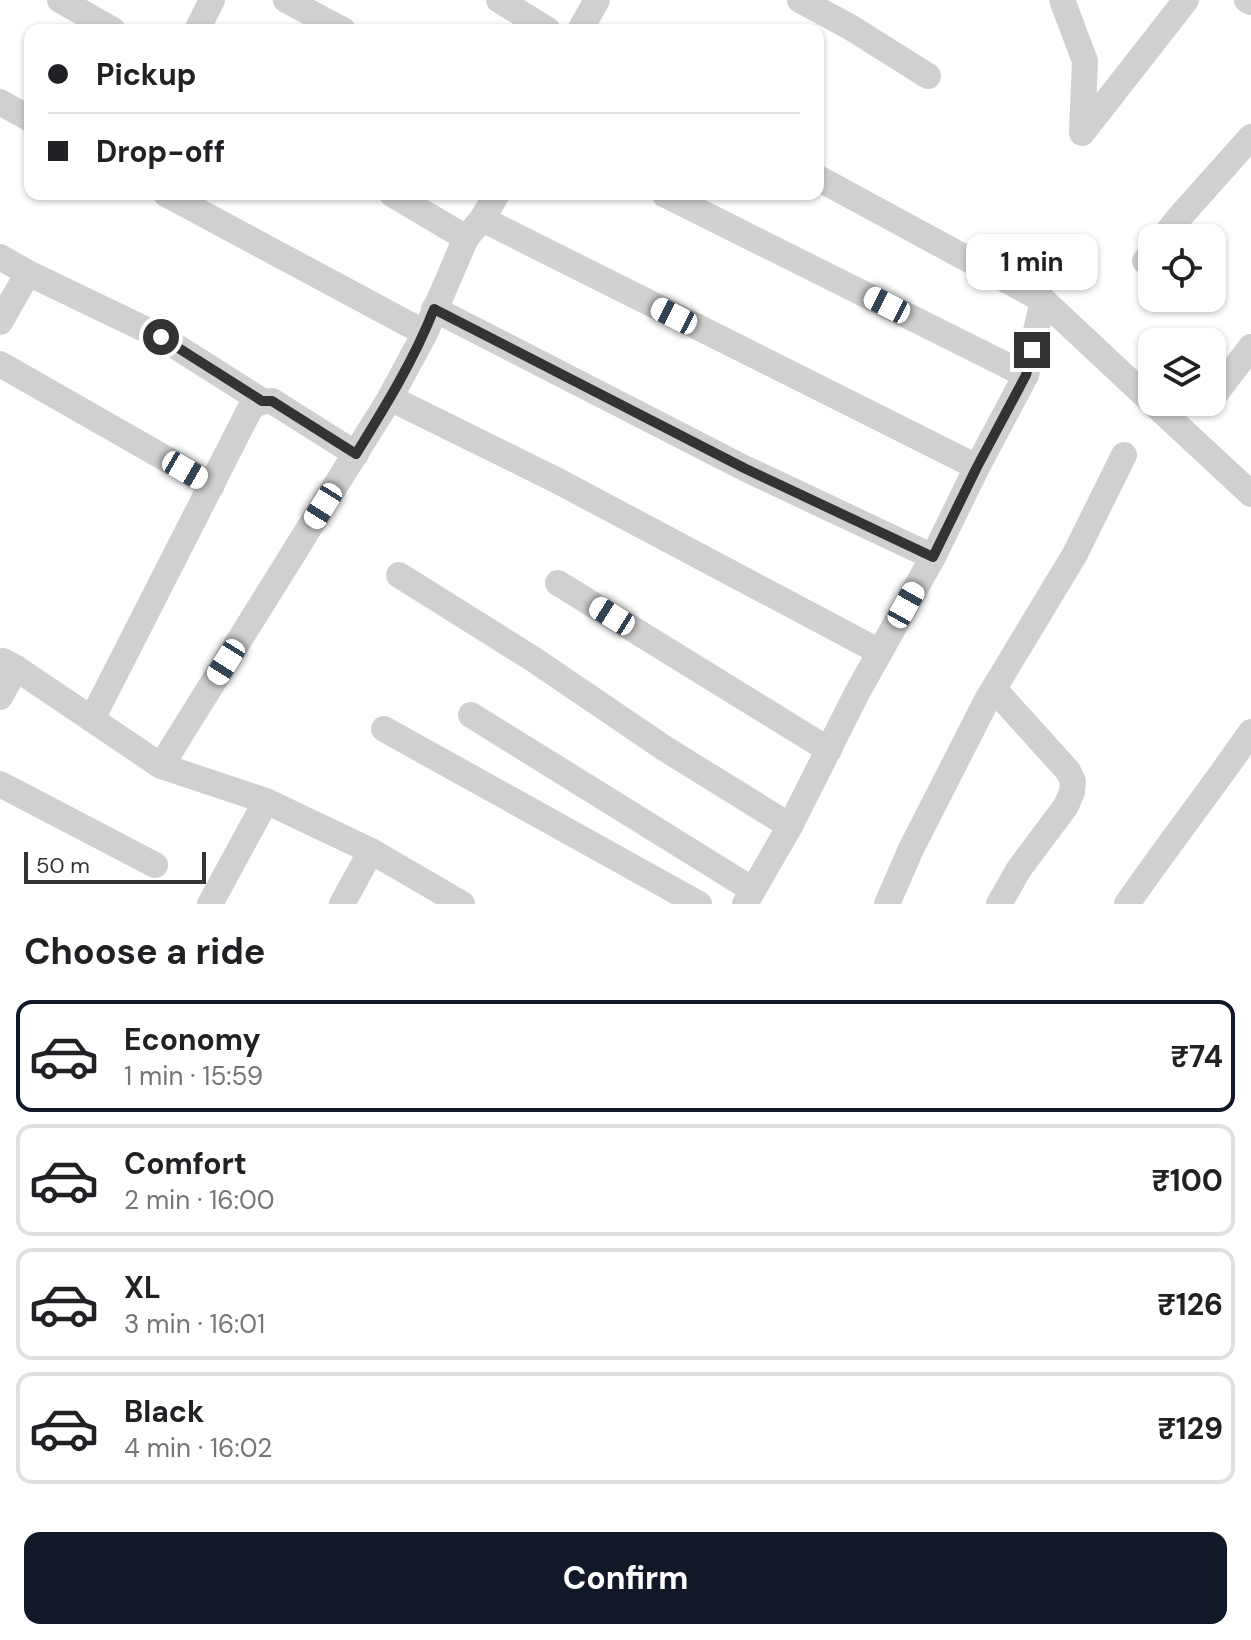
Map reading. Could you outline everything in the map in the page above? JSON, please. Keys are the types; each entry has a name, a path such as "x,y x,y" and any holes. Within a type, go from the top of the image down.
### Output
{"street":[{"path":"60,0 102,24"},
{"path":"200,24 212,0"},
{"path":"286,0 332,24"},
{"path":"499,0 538,24"},
{"path":"583,24 597,0"},
{"path":"800,0 928,76"},
{"path":"1062,0 1085,61 1082,133 1186,0"},
{"path":"0,102 24,116"},
{"path":"1174,224 1251,137"},
{"path":"824,181 1043,300 1138,389"},
{"path":"178,200 933,557"},
{"path":"406,200 474,229 977,467"},
{"path":"161,766 390,398 474,229 493,200"},
{"path":"676,200 1026,375"},
{"path":"0,257 161,337 262,401"},
{"path":"0,322 28,273"},
{"path":"471,715 749,897 933,557 1026,375 1043,300"},
{"path":"1226,379 1251,347"},
{"path":"0,364 212,485"},
{"path":"390,398 556,480 880,652"},
{"path":"92,719 255,403 272,401 356,454"},
{"path":"1167,416 1251,494"},
{"path":"1185,433 1198,416"},
{"path":"887,904 911,849 994,689 1075,554 1124,455"},
{"path":"399,575 533,659 664,748 790,826"},
{"path":"558,583 829,750"},
{"path":"0,697 8,664 161,766 266,801 371,851 462,904"},
{"path":"994,689 1068,771 1073,781 1066,806 1019,869 999,904"},
{"path":"384,729 699,904"},
{"path":"1127,904 1251,732"},
{"path":"0,784 155,865"},
{"path":"210,904 266,801"},
{"path":"342,904 371,851"}],"route":[{"path":"161,337 262,401 272,401 356,454 425,333 434,309 744,468 933,557 1026,375 1032,350"}]}
